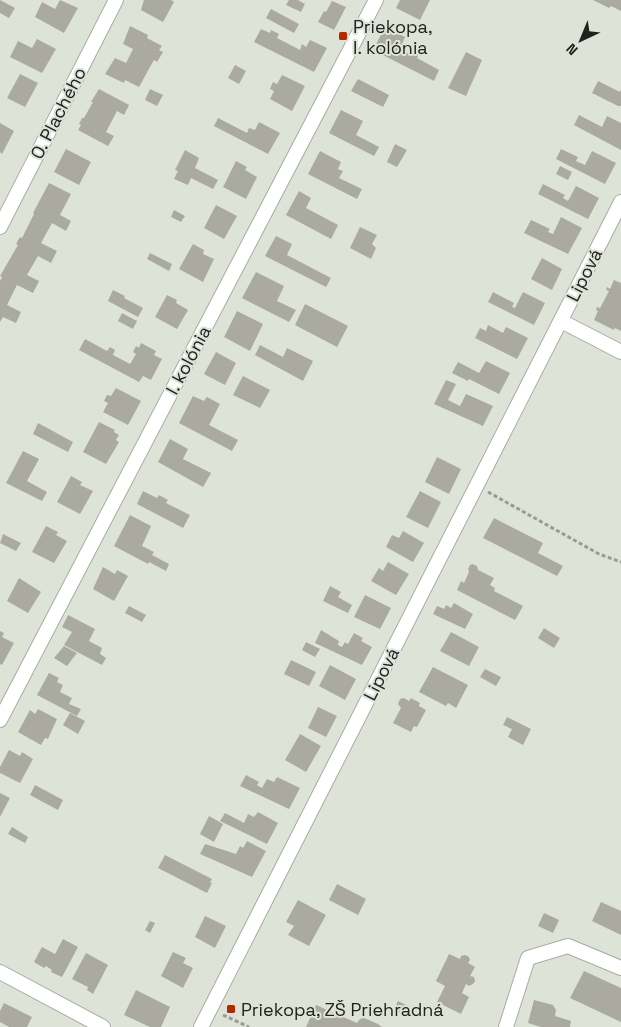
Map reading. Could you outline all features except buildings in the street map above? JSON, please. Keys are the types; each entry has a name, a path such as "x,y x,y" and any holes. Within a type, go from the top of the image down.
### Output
{"street":[{"name":"O. Plachého","path":"0,227 116,0"},
{"name":"I. kolónia","path":"0,720 376,0"},
{"name":"Lipová","path":"202,1027 621,202"},
{"name":"Lipová","path":"561,321 621,352"},
{"path":"506,1027 528,958 568,946 621,968"},
{"path":"0,972 102,1027"}],"path":[{"path":"477,485 599,554 621,562"},
{"path":"211,1009 249,1027"}],"place":[{"name":"Priekopa, I. kolónia","path":"343,36"},
{"name":"Priekopa, ZŠ Priehradná","path":"231,1009"}]}
